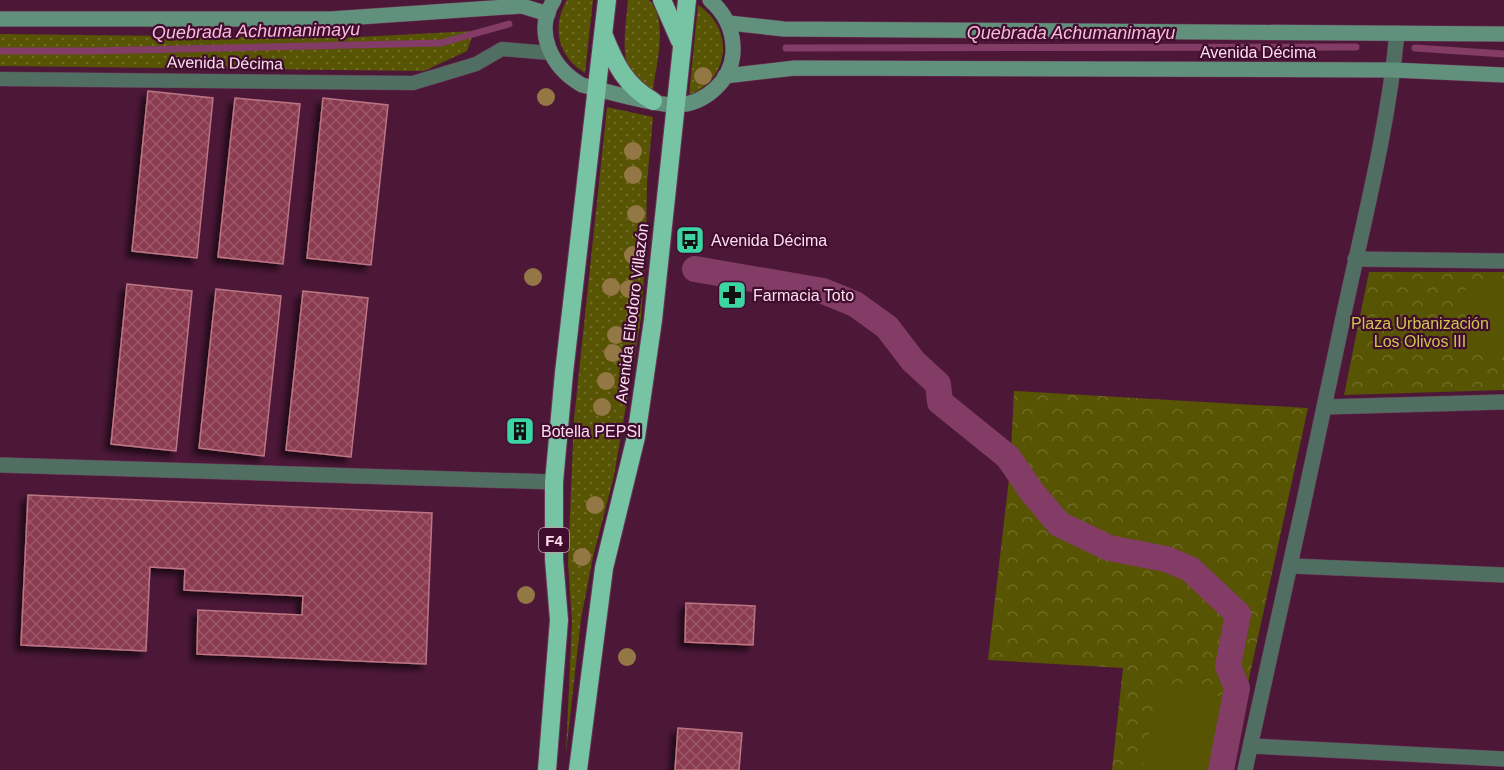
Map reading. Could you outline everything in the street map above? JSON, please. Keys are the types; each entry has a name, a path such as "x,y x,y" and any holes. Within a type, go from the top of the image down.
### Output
{"highway":[{"name":"F4","path":"547,770 559,620 554,559 554,482 607,0"},
{"path":"662,0 681,46"},
{"name":"Avenida Eliodoro Villazón","path":"578,770 604,568 636,437 653,320 687,0"},
{"path":"603,34 613,61 625,78 636,92 653,101"}],"main road":[{"path":"0,18 330,19 522,6 551,7 546,39 550,53 569,77 597,89 675,106 704,98 725,76 732,59 733,41 729,23 719,8 710,0"},
{"name":"Avenida Décima","path":"729,23 784,29 1504,34"},
{"name":"Avenida Décima","path":"725,76 795,68 1394,70 1504,75"}],"street":[{"path":"1245,770 1292,566 1394,70 1397,33"},
{"path":"1355,258 1504,261"},
{"path":"1324,407 1504,402"},
{"path":"0,465 554,482"},
{"path":"1292,566 1504,575"},
{"path":"1251,746 1504,759"}],"lane":[{"name":"Avenida Décima","path":"0,79 413,83 476,64 502,49 550,53"}],"green space":[{"path":"567,0 593,0 585,73 569,59 560,41 559,21"},
{"path":"628,0 649,0 658,19 660,43 653,90 641,85 632,76 627,65 625,39"},
{"path":"698,5 710,15 718,27 723,53 720,66 713,78 703,88 689,95"},
{"path":"474,31 467,51 424,71 0,66 0,34 339,38"},
{"path":"607,107 653,117 647,183 646,251 641,318 614,476 593,557 581,619 566,753 572,621 568,563 574,419"},
{"name":"Plaza Urbanización Los Olivos III","path":"1369,272 1504,272 1504,390 1344,395"},
{"path":"1466,283 1504,283 1504,350 1465,350"},
{"path":"1014,391 1308,408 1229,770 1112,770 1123,668 988,660 1010,470"},
{"path":"1159,683 1223,697 1208,770 1142,770"}],"building":[{"path":"148,91 213,98 197,258 132,251"},
{"path":"235,98 300,104 283,264 218,257"},
{"path":"323,98 388,105 371,265 307,258"},
{"path":"127,284 192,291 176,451 111,444"},
{"path":"216,289 281,296 264,456 199,448"},
{"path":"303,291 368,298 351,457 286,450"},
{"name":"Botella PEPSI","path":"520,426 525,431 520,436 515,431"},
{"path":"28,495 432,513 426,664 197,654 198,610 302,615 303,596 184,590 185,569 150,567 146,651 21,645"},
{"path":"686,603 755,606 753,645 685,642"},
{"path":"678,728 742,733 739,770 675,770"}],"waterway":[{"name":"Quebrada Achumanimayu","path":"0,51 441,43 509,24"},
{"name":"Quebrada Achumanimayu","path":"786,48 1356,47"},
{"name":"Quebrada Achumanimayu","path":"1415,48 1504,54"},
{"path":"695,269 823,291 855,304 887,327 913,361 938,384 940,402 1008,457 1032,492 1059,524 1109,548 1166,559 1190,569 1238,614 1228,666 1237,688 1221,770"}],"place":[{"name":"Avenida Décima","path":"690,240"},
{"name":"Farmacia Toto","path":"732,295"},
{"name":"Botella PEPSI","path":"520,431"}]}
